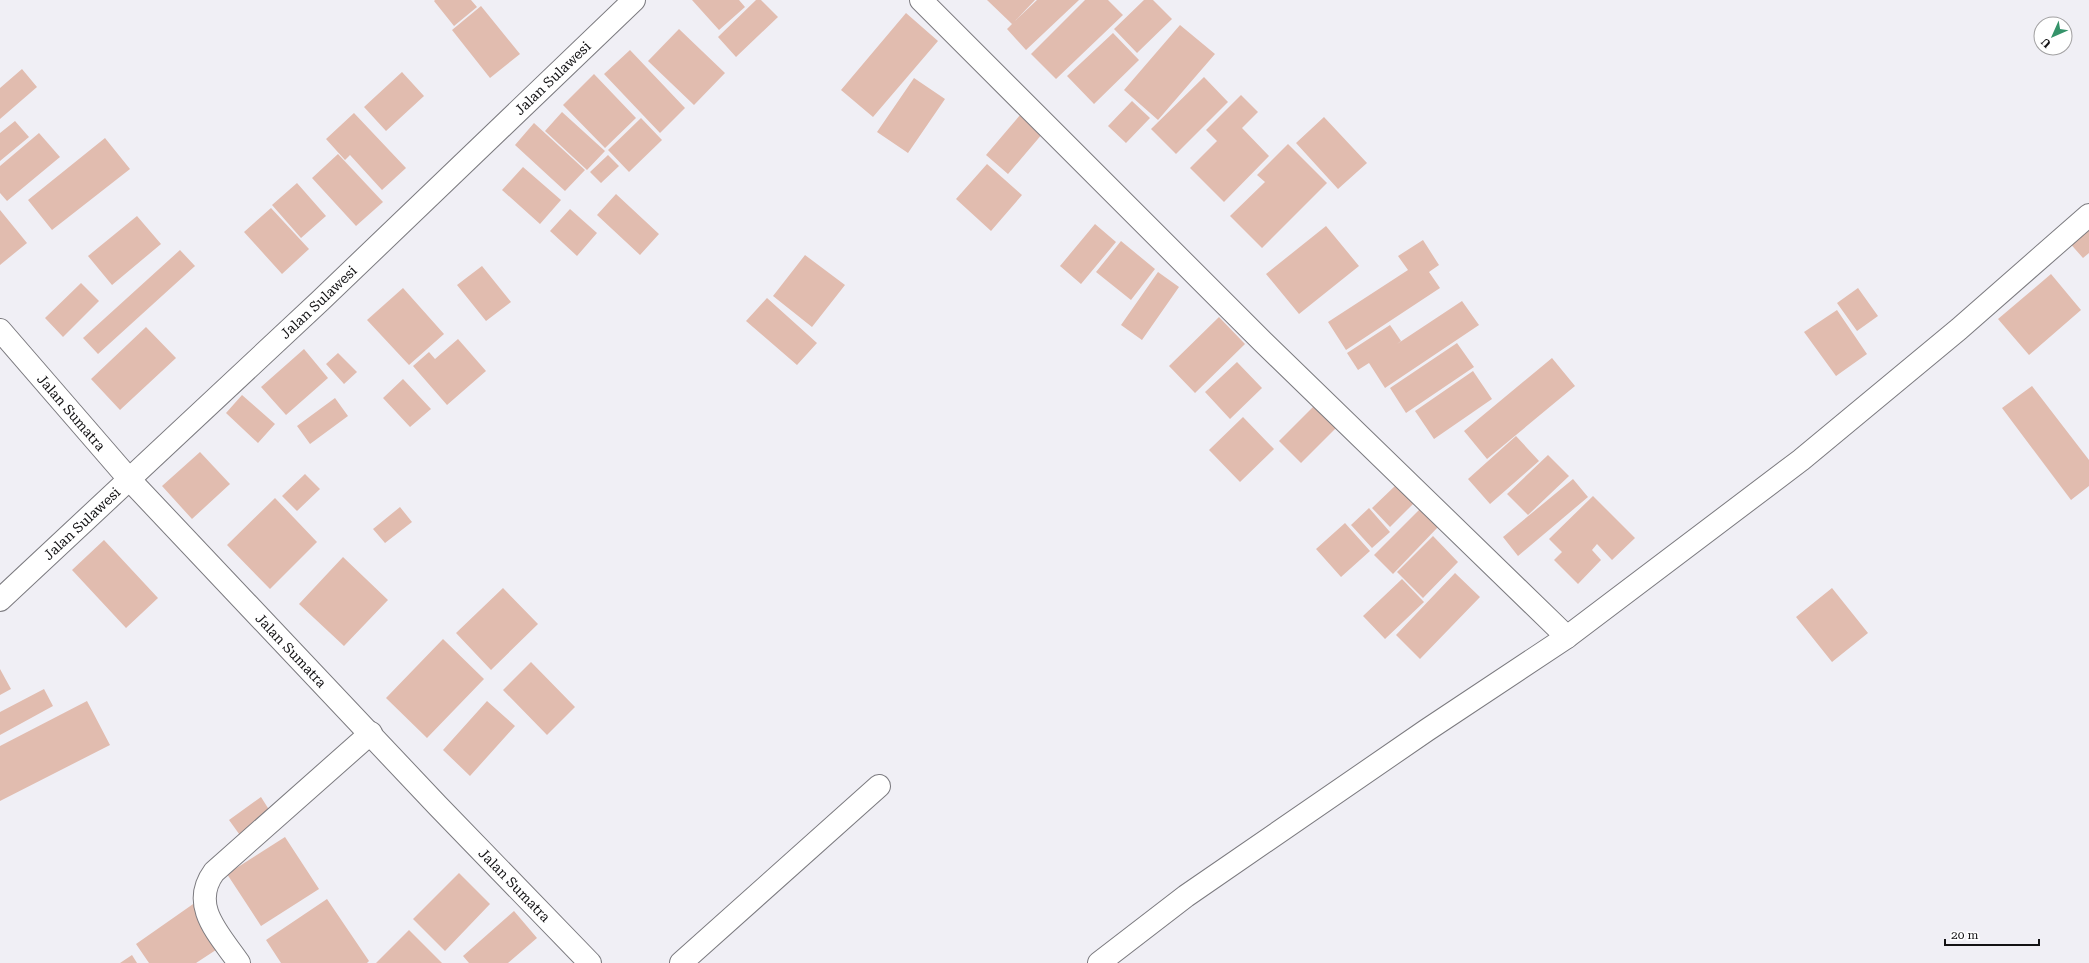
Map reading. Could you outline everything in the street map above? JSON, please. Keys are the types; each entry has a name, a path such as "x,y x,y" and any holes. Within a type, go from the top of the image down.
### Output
{"street":[{"name":"Jalan Sulawesi","path":"0,600 320,301 634,0"},
{"path":"921,0 1263,342 1567,637"},
{"path":"1099,963 1186,896 1427,730 1567,637 1801,460 1959,329 2089,215"},
{"name":"Jalan Sumatra","path":"0,330 129,479 371,733 437,805 590,963"},
{"path":"239,963 208,919 204,904 205,889 208,880 214,872 371,733"},
{"path":"680,963 879,786"}],"building":[{"path":"471,0 477,7 454,26 434,1"},
{"path":"692,0 739,0 745,7 719,30"},
{"path":"756,0 761,0 778,17 736,57 718,37"},
{"path":"987,0 1035,0 1015,21 1037,0 1079,0 1026,50 1007,29 1012,24"},
{"path":"1085,0 1108,0 1123,15 1056,79 1031,54"},
{"path":"1144,0 1153,0 1172,19 1137,53 1114,29"},
{"path":"481,6 520,54 490,78 452,30"},
{"path":"906,13 938,41 873,117 841,90"},
{"path":"1180,25 1215,54 1158,120 1124,90"},
{"path":"679,29 725,73 694,105 648,61"},
{"path":"1113,33 1139,60 1094,104 1067,76"},
{"path":"630,50 685,108 660,133 604,74"},
{"path":"22,69 37,87 0,119 0,88"},
{"path":"402,72 424,96 386,131 364,107"},
{"path":"594,74 636,118 605,148 563,105"},
{"path":"1204,77 1228,102 1176,154 1151,129"},
{"path":"914,78 945,99 908,153 877,132"},
{"path":"1241,95 1258,112 1242,128 1269,156 1224,202 1190,168 1217,141 1206,130"},
{"path":"1132,101 1150,118 1126,143 1108,126"},
{"path":"562,112 605,151 587,170 545,131"},
{"path":"354,113 406,168 382,190 350,155 345,160 326,139"},
{"path":"1021,114 1043,133 1008,174 986,155"},
{"path":"1324,117 1367,163 1338,189 1296,143"},
{"path":"641,118 662,140 629,172 608,150"},
{"path":"15,121 29,137 0,161 0,133"},
{"path":"534,123 585,170 565,191 515,145"},
{"path":"39,133 60,157 7,201 0,193 0,166"},
{"path":"105,138 130,169 52,230 28,200"},
{"path":"1288,144 1327,183 1262,248 1230,216 1265,182 1257,175"},
{"path":"338,154 383,202 356,226 312,178"},
{"path":"608,155 619,166 601,183 590,172"},
{"path":"987,164 1022,195 991,231 956,199"},
{"path":"523,167 561,200 540,224 502,190"},
{"path":"297,183 326,216 301,238 272,205"},
{"path":"616,194 659,234 640,255 597,215"},
{"path":"271,208 309,249 282,274 244,232"},
{"path":"570,209 597,233 577,256 550,231"},
{"path":"0,210 27,243 0,265"},
{"path":"137,216 161,244 112,285 88,256"},
{"path":"2089,221 2089,253 2083,258 2067,240"},
{"path":"1095,224 1116,242 1081,284 1060,266"},
{"path":"1326,226 1359,266 1299,314 1266,274"},
{"path":"1423,240 1439,265 1429,272 1440,288 1346,350 1328,322 1408,270 1398,256"},
{"path":"1121,241 1155,269 1131,300 1096,272"},
{"path":"180,250 195,266 98,354 83,338"},
{"path":"805,255 845,285 812,327 773,296"},
{"path":"482,266 511,302 486,321 457,285"},
{"path":"1158,272 1179,287 1142,340 1121,325"},
{"path":"2051,274 2081,310 2029,355 1998,319"},
{"path":"81,283 99,301 63,337 45,318"},
{"path":"403,288 444,334 409,365 367,320"},
{"path":"1858,288 1878,316 1857,331 1837,303"},
{"path":"767,298 817,343 797,365 746,321"},
{"path":"1462,301 1479,325 1385,388 1369,363 1358,370 1347,353 1390,325 1401,341 1397,344"},
{"path":"1837,310 1867,354 1836,376 1804,332"},
{"path":"1219,317 1245,344 1195,393 1169,366"},
{"path":"146,327 176,358 120,410 91,379"},
{"path":"458,339 486,371 447,405 413,366 429,352 435,359"},
{"path":"1457,343 1474,367 1406,413 1390,388"},
{"path":"304,349 328,378 286,415 261,387"},
{"path":"338,353 357,372 344,384 326,364"},
{"path":"1552,358 1575,386 1487,459 1464,431"},
{"path":"1237,362 1262,388 1230,419 1205,392"},
{"path":"1473,371 1492,399 1434,439 1415,411"},
{"path":"403,379 431,409 410,427 383,398"},
{"path":"2032,386 2089,460 2089,486 2071,500 2002,408"},
{"path":"242,395 275,424 258,443 226,413"},
{"path":"335,398 348,416 310,444 297,426"},
{"path":"1316,404 1338,426 1301,463 1279,441"},
{"path":"1243,417 1274,449 1240,482 1209,450"},
{"path":"1516,436 1539,461 1490,504 1468,479"},
{"path":"200,452 230,484 192,519 162,486"},
{"path":"1548,455 1569,476 1528,515 1507,494"},
{"path":"305,474 320,489 297,511 282,496"},
{"path":"1573,479 1588,497 1518,556 1503,537"},
{"path":"1396,485 1414,503 1390,527 1372,508"},
{"path":"1593,496 1635,538 1612,560 1597,544 1592,550 1601,560 1578,584 1554,560 1562,552 1549,539"},
{"path":"275,498 317,542 270,589 227,545"},
{"path":"400,507 412,522 385,543 373,529"},
{"path":"1369,508 1390,532 1372,548 1351,525"},
{"path":"1420,509 1438,527 1393,574 1374,555"},
{"path":"1345,523 1370,551 1341,577 1316,549"},
{"path":"1433,536 1458,562 1423,598 1397,572"},
{"path":"104,540 158,598 126,628 72,570"},
{"path":"343,557 388,600 344,646 299,604"},
{"path":"1455,573 1480,597 1420,659 1396,635"},
{"path":"1402,579 1424,602 1385,639 1363,616"},
{"path":"503,588 538,624 491,670 456,633"},
{"path":"1832,588 1868,633 1832,662 1796,617"},
{"path":"443,639 484,679 427,738 386,698"},
{"path":"531,662 575,707 547,735 503,690"},
{"path":"0,669 11,689 0,695"},
{"path":"44,689 53,706 0,735 0,712"},
{"path":"87,701 110,745 0,801 0,746"},
{"path":"487,701 515,726 470,776 443,750"},
{"path":"261,797 273,816 242,838 229,820"},
{"path":"285,837 319,889 261,926 227,874"},
{"path":"459,873 490,904 445,951 413,919"},
{"path":"327,899 369,961 367,963 281,963 266,940"},
{"path":"196,902 225,944 196,963 149,963 136,944"},
{"path":"514,911 537,938 508,963 469,963 463,956"},
{"path":"409,930 442,963 376,963"},
{"path":"132,955 137,963 120,963"}]}
